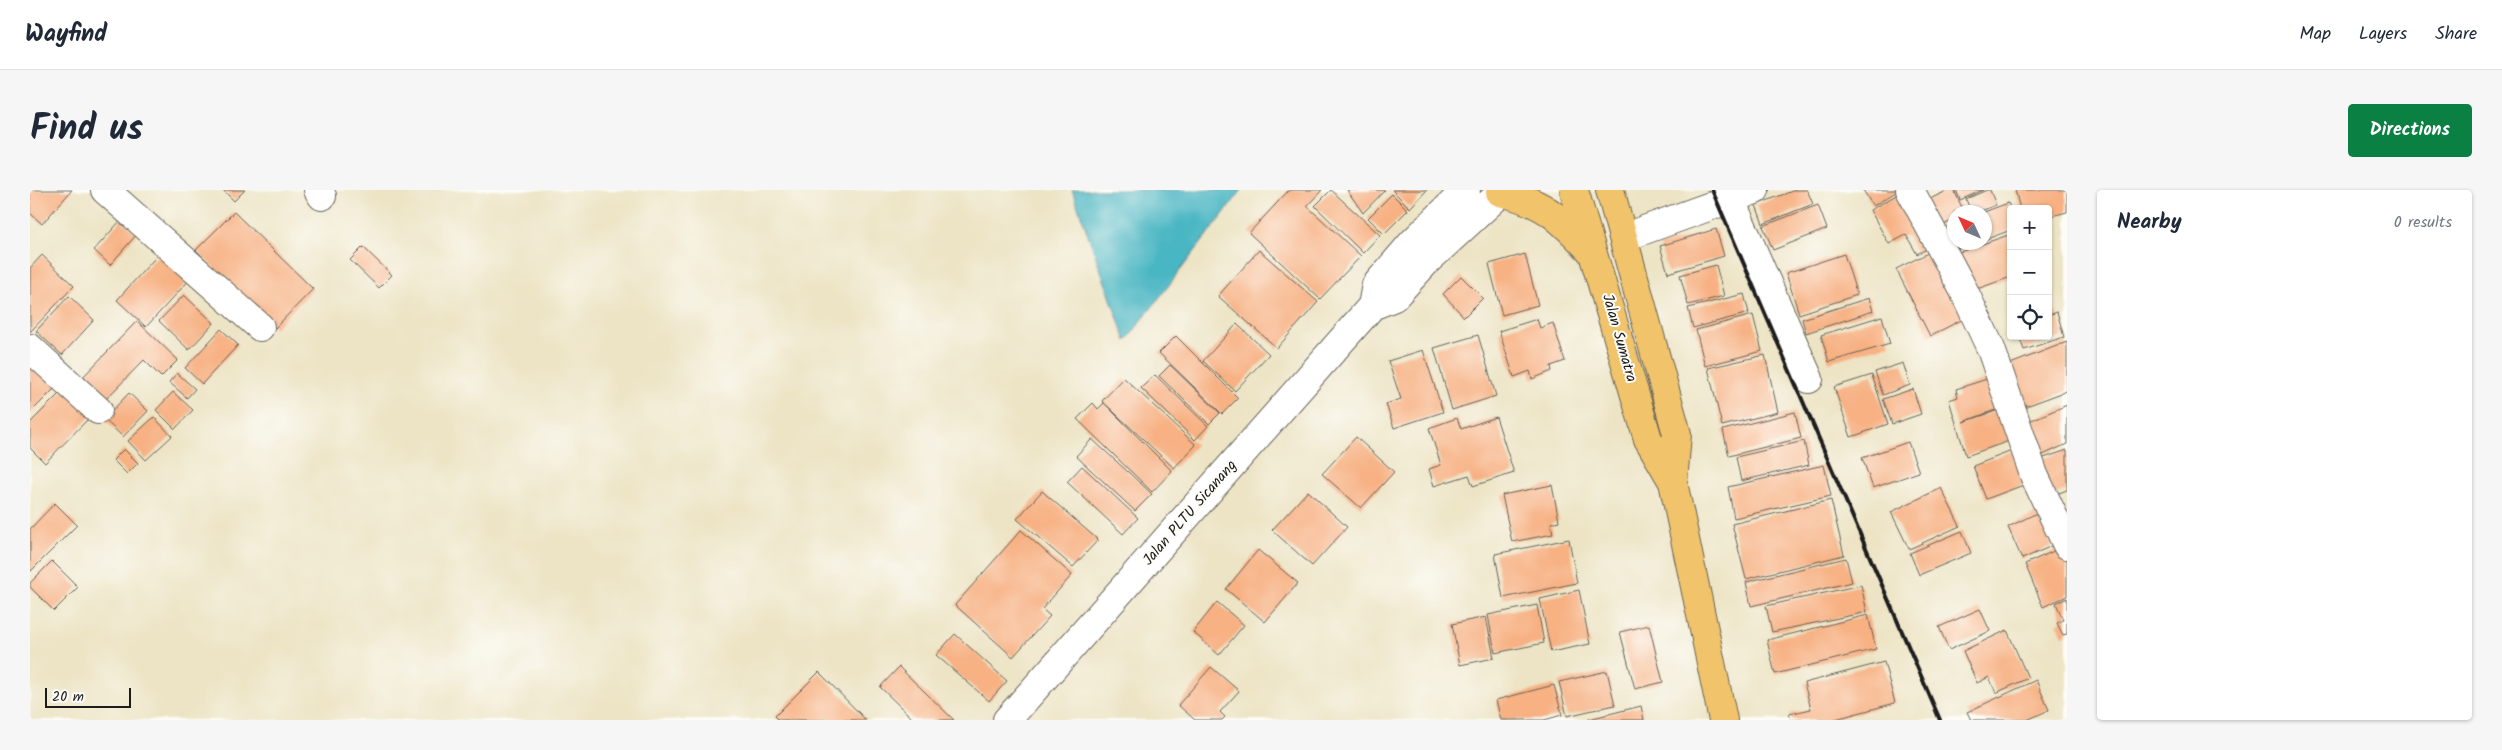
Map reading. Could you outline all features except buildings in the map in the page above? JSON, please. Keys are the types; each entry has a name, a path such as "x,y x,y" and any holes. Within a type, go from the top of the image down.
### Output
{"highway":[{"name":"Jalan Sumatra","path":"1574,190 1595,254 1648,439 1673,482"},
{"name":"Jalan Sumatra","path":"1610,190 1677,434 1673,482 1723,720"},
{"path":"1502,191 1525,198 1547,209 1595,254"}],"street":[{"path":"105,190 260,327"},
{"name":"Jalan PLTU Sicanang","path":"1372,306 1376,285 1412,243 1466,190"},
{"path":"1910,190 1991,349 2034,475 2058,509 2067,545"},
{"name":"Jalan PLTU Sicanang","path":"1007,720 1372,306 1394,297 1427,262 1502,191"},
{"path":"1624,237 1742,194 1810,379"},
{"path":"30,348 98,410"}],"water":[{"path":"1072,190 1242,190 1126,341"}],"railway":[{"path":"1712,190 1940,720"}]}
